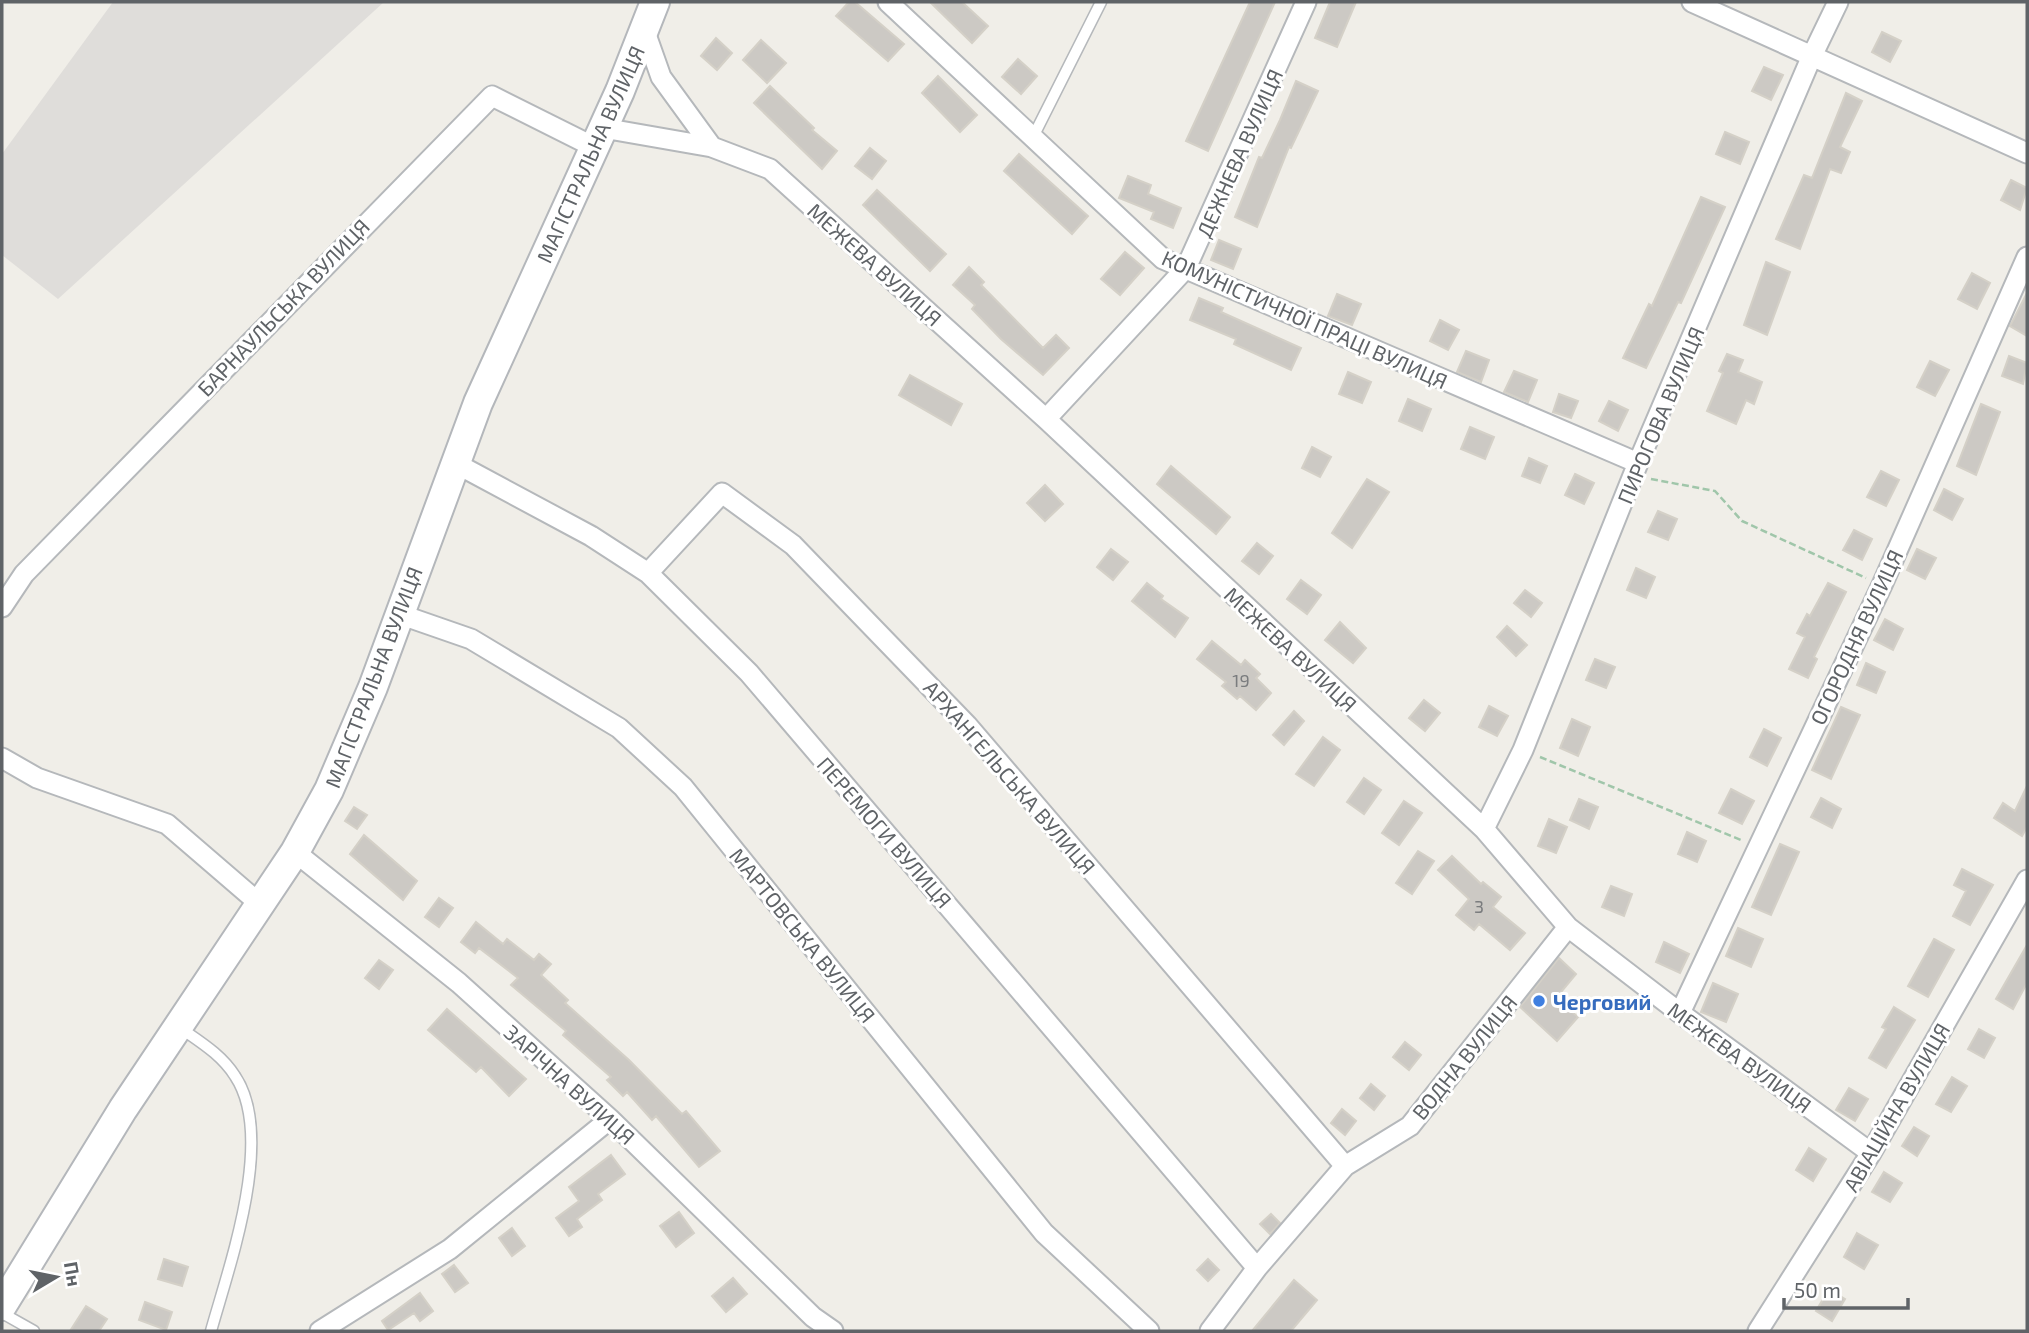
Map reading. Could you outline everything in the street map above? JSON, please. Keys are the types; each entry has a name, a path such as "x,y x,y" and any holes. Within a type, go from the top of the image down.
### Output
{"main road":[{"name":"МАГІСТРАЛЬНА ВУЛИЦЯ","path":"2,1306 123,1109 295,852 329,790 373,687 478,403 599,138 654,2"}],"street":[{"name":"КОМУНІСТИЧНОЇ ПРАЦІ ВУЛИЦЯ","path":"888,2 1163,260 1636,470"},
{"name":"ДЕЖНЕВА ВУЛИЦЯ","path":"1046,419 1186,268 1306,2"},
{"path":"1692,2 1811,58 2027,153"},
{"name":"ПИРОГОВА ВУЛИЦЯ","path":"1484,829 1523,750 1636,470 1811,58 1838,2"},
{"path":"644,29 661,77 712,147"},
{"name":"БАРНАУЛЬСЬКА ВУЛИЦЯ","path":"2,607 24,574 492,96 599,138"},
{"name":"МЕЖЕВА ВУЛИЦЯ","path":"599,138 712,147 770,169 1046,419 1484,829 1568,927 1871,1153"},
{"name":"ОГОРОДНЯ ВУЛИЦЯ","path":"1680,1013 1882,585 2027,257"},
{"name":"ПЕРЕМОГИ ВУЛИЦЯ","path":"455,463 591,537 648,573 748,673 1257,1269"},
{"name":"АРХАНГЕЛЬСЬКА ВУЛИЦЯ","path":"648,573 722,493 793,545 967,725 1345,1166"},
{"name":"МАРТОВСЬКА ВУЛИЦЯ","path":"399,614 471,639 619,728 682,787 1044,1233 1149,1331"},
{"path":"2,758 37,778 167,824 260,904"},
{"name":"ЗАРІЧНА ВУЛИЦЯ","path":"295,852 459,983 610,1119 813,1317 832,1331"},
{"name":"АВІАЦІЙНА ВУЛИЦЯ","path":"1758,1331 1871,1153 2027,880"},
{"name":"ВОДНА ВУЛИЦЯ","path":"1210,1331 1257,1269 1345,1166 1410,1126 1568,927"},
{"path":"320,1331 450,1249 610,1119"}],"lane":[{"path":"1032,139 1101,2"},
{"path":"178,1027 219,1055 237,1078 249,1115 249,1165 244,1217 211,1331"},
{"path":"2,1313 34,1331"}],"path":[{"path":"1636,470 1714,492 1742,521 1882,585"},
{"path":"1523,750 1757,847"}],"shaded area":[{"path":"113,2 384,2 58,299 2,255 2,154"}],"building":[{"path":"849,2 855,2 904,44 888,61 836,16"},
{"path":"930,2 962,2 988,26 972,43"},
{"path":"1250,2 1275,2 1208,151 1186,141"},
{"path":"1330,2 1356,2 1337,47 1315,38"},
{"path":"1882,32 1901,41 1890,62 1872,52"},
{"path":"716,38 732,53 717,70 701,56"},
{"path":"761,40 786,63 767,83 743,60"},
{"path":"1018,59 1037,76 1021,94 1002,77"},
{"path":"1764,67 1783,75 1771,100 1752,91"},
{"path":"938,76 977,115 960,132 922,93"},
{"path":"1296,81 1318,91 1291,148 1289,147 1257,227 1235,217 1259,157 1262,158"},
{"path":"770,86 814,128 812,130 837,151 822,169 754,103"},
{"path":"1846,93 1862,101 1840,147 1850,152 1841,173 1830,169 1800,249 1776,239 1804,175 1812,178"},
{"path":"1725,132 1749,142 1740,164 1716,154"},
{"path":"870,148 886,161 872,179 855,166"},
{"path":"1019,154 1088,216 1072,234 1004,171"},
{"path":"1128,176 1151,185 1148,194 1181,208 1173,228 1151,219 1154,212 1119,198"},
{"path":"2011,180 2027,188 2020,210 2001,200"},
{"path":"877,190 946,254 930,271 863,205"},
{"path":"1701,197 1725,207 1681,303 1678,302 1646,368 1623,358 1649,304 1652,306"},
{"path":"1219,240 1241,249 1233,269 1211,260"},
{"path":"1125,252 1144,268 1120,295 1101,279"},
{"path":"1766,262 1790,272 1767,335 1744,325"},
{"path":"969,267 984,282 981,285 1043,348 1056,335 1069,348 1043,375 1001,339 972,309 975,305 953,285"},
{"path":"1972,273 1990,283 1977,309 1958,299"},
{"path":"2027,293 2027,336 2010,326"},
{"path":"1337,294 1361,304 1352,325 1328,316"},
{"path":"1199,298 1223,308 1221,312 1301,348 1291,370 1234,344 1236,339 1190,320"},
{"path":"1440,320 1459,330 1448,350 1430,341"},
{"path":"1466,351 1489,360 1481,382 1457,372"},
{"path":"1727,354 1743,360 1738,372 1762,382 1754,404 1746,400 1736,424 1707,411 1723,373 1719,371"},
{"path":"2009,356 2027,363 2023,384 2002,376"},
{"path":"1930,361 1949,370 1935,396 1917,387"},
{"path":"1514,371 1537,380 1528,402 1504,392"},
{"path":"1348,372 1371,382 1362,403 1339,394"},
{"path":"910,375 962,404 951,425 899,395"},
{"path":"1559,394 1578,401 1571,418 1553,412"},
{"path":"1408,399 1431,409 1422,431 1399,421"},
{"path":"1609,401 1628,410 1618,431 1599,421"},
{"path":"1981,404 2000,412 1976,475 1957,466"},
{"path":"1470,427 1494,437 1485,459 1461,449"},
{"path":"1312,447 1331,457 1320,477 1302,468"},
{"path":"1529,458 1547,466 1540,483 1522,476"},
{"path":"1171,466 1230,517 1216,534 1157,484"},
{"path":"1881,471 1899,480 1886,506 1867,497"},
{"path":"1575,474 1594,483 1584,504 1565,495"},
{"path":"1367,479 1389,492 1352,548 1332,533"},
{"path":"1045,485 1063,504 1045,521 1027,503"},
{"path":"1944,489 1963,499 1952,520 1934,510"},
{"path":"1658,511 1677,519 1668,540 1648,532"},
{"path":"1854,530 1872,539 1862,560 1843,550"},
{"path":"1257,543 1273,556 1259,574 1242,561"},
{"path":"1111,549 1128,562 1113,580 1097,567"},
{"path":"1917,549 1936,558 1925,579 1907,570"},
{"path":"1636,568 1655,577 1646,598 1627,590"},
{"path":"1301,580 1321,595 1307,614 1287,599"},
{"path":"1147,583 1163,596 1161,599 1188,618 1175,637 1132,601"},
{"path":"1828,583 1846,592 1814,657 1817,659 1808,678 1789,669 1805,637 1797,633"},
{"path":"1525,590 1542,603 1531,617 1514,603"},
{"path":"1885,619 1903,629 1893,650 1874,640"},
{"path":"1340,622 1366,648 1353,663 1325,640"},
{"path":"1507,626 1527,645 1516,656 1497,637"},
{"path":"1212,641 1241,665 1245,660 1260,674 1256,678 1271,693 1256,710 1240,696 1237,699 1222,686 1226,682 1197,659"},
{"path":"1595,659 1615,667 1606,688 1586,680"},
{"path":"1866,663 1885,672 1876,693 1857,685"},
{"path":"1424,700 1440,713 1425,731 1409,718"},
{"path":"1489,706 1508,716 1497,736 1479,727"},
{"path":"1841,707 1860,715 1831,779 1812,770"},
{"path":"1294,711 1304,721 1284,745 1273,735"},
{"path":"1572,719 1590,727 1578,756 1560,748"},
{"path":"1764,729 1781,738 1767,766 1750,757"},
{"path":"1323,737 1340,750 1314,786 1296,774"},
{"path":"1364,778 1381,790 1364,814 1347,802"},
{"path":"2027,786 2027,827 2022,836 1994,818 2003,803 2015,811"},
{"path":"1731,789 1754,801 1742,824 1719,813"},
{"path":"1821,798 1841,809 1832,828 1811,817"},
{"path":"1579,799 1598,807 1589,829 1570,820"},
{"path":"1404,801 1422,813 1399,845 1382,833"},
{"path":"354,807 367,815 357,829 345,821"},
{"path":"1549,819 1567,827 1556,853 1538,846"},
{"path":"1687,832 1706,841 1697,862 1678,854"},
{"path":"364,835 417,881 403,900 350,854"},
{"path":"1780,844 1799,852 1771,915 1752,907"},
{"path":"1418,851 1434,861 1412,894 1396,883"},
{"path":"1452,856 1481,884 1483,882 1501,897 1493,907 1525,933 1510,950 1479,924 1474,930 1456,915 1469,899 1438,870"},
{"path":"1962,869 1993,885 1970,925 1953,916 1966,891 1954,885"},
{"path":"1611,886 1632,894 1624,916 1602,907"},
{"path":"439,898 453,908 439,927 425,917"},
{"path":"476,922 503,944 507,939 534,960 539,954 551,964 541,975 568,1000 565,1003 629,1060 682,1114 686,1111 720,1151 699,1167 656,1116 652,1120 627,1092 623,1096 607,1080 611,1077 563,1035 566,1031 511,985 518,978 479,948 475,953 461,942"},
{"path":"1738,928 1763,939 1751,967 1726,956"},
{"path":"1934,939 1954,950 1928,997 1908,986"},
{"path":"1664,942 1689,954 1680,973 1656,962"},
{"path":"2027,945 2027,983 2013,1009 1996,999"},
{"name":"Черговий","path":"1559,958 1576,974 1556,998 1578,1017 1557,1041 1520,1007"},
{"path":"379,960 393,970 379,989 365,978"},
{"path":"1713,983 1738,994 1726,1022 1701,1012"},
{"path":"1894,1007 1915,1020 1886,1068 1869,1058 1886,1029 1882,1027"},
{"path":"447,1009 526,1079 509,1096 481,1067 476,1072 428,1030"},
{"path":"1979,1029 1995,1038 1984,1058 1968,1049"},
{"path":"1405,1042 1421,1055 1409,1070 1393,1057"},
{"path":"1952,1077 1967,1086 1951,1112 1936,1104"},
{"path":"1371,1084 1385,1096 1374,1110 1360,1098"},
{"path":"1849,1088 1868,1099 1855,1121 1836,1110"},
{"path":"1342,1109 1356,1121 1345,1135 1331,1123"},
{"path":"1914,1127 1929,1136 1917,1156 1902,1146"},
{"path":"1809,1148 1826,1159 1813,1181 1796,1170"},
{"path":"611,1155 625,1174 598,1194 602,1200 577,1219 582,1227 569,1236 556,1218 579,1201 569,1187"},
{"path":"1884,1172 1902,1183 1890,1202 1872,1192"},
{"path":"679,1212 694,1233 676,1247 660,1226"},
{"path":"1271,1214 1280,1223 1270,1234 1260,1224"},
{"path":"512,1228 525,1246 512,1256 499,1238"},
{"path":"1857,1233 1878,1245 1864,1269 1844,1257"},
{"path":"164,1259 188,1267 182,1286 158,1279"},
{"path":"1208,1259 1219,1270 1208,1281 1197,1270"},
{"path":"454,1265 468,1283 455,1292 442,1274"},
{"path":"733,1278 747,1294 726,1312 712,1296"},
{"path":"1294,1280 1317,1300 1291,1331 1252,1331"},
{"path":"1829,1289 1845,1299 1832,1321 1816,1311"},
{"path":"420,1293 433,1311 420,1321 414,1313 388,1330 382,1321"},
{"path":"145,1302 172,1312 166,1330 139,1320"},
{"path":"86,1306 107,1319 99,1331 70,1331"}],"place":[{"name":"Черговий","path":"1539,1001"}]}
